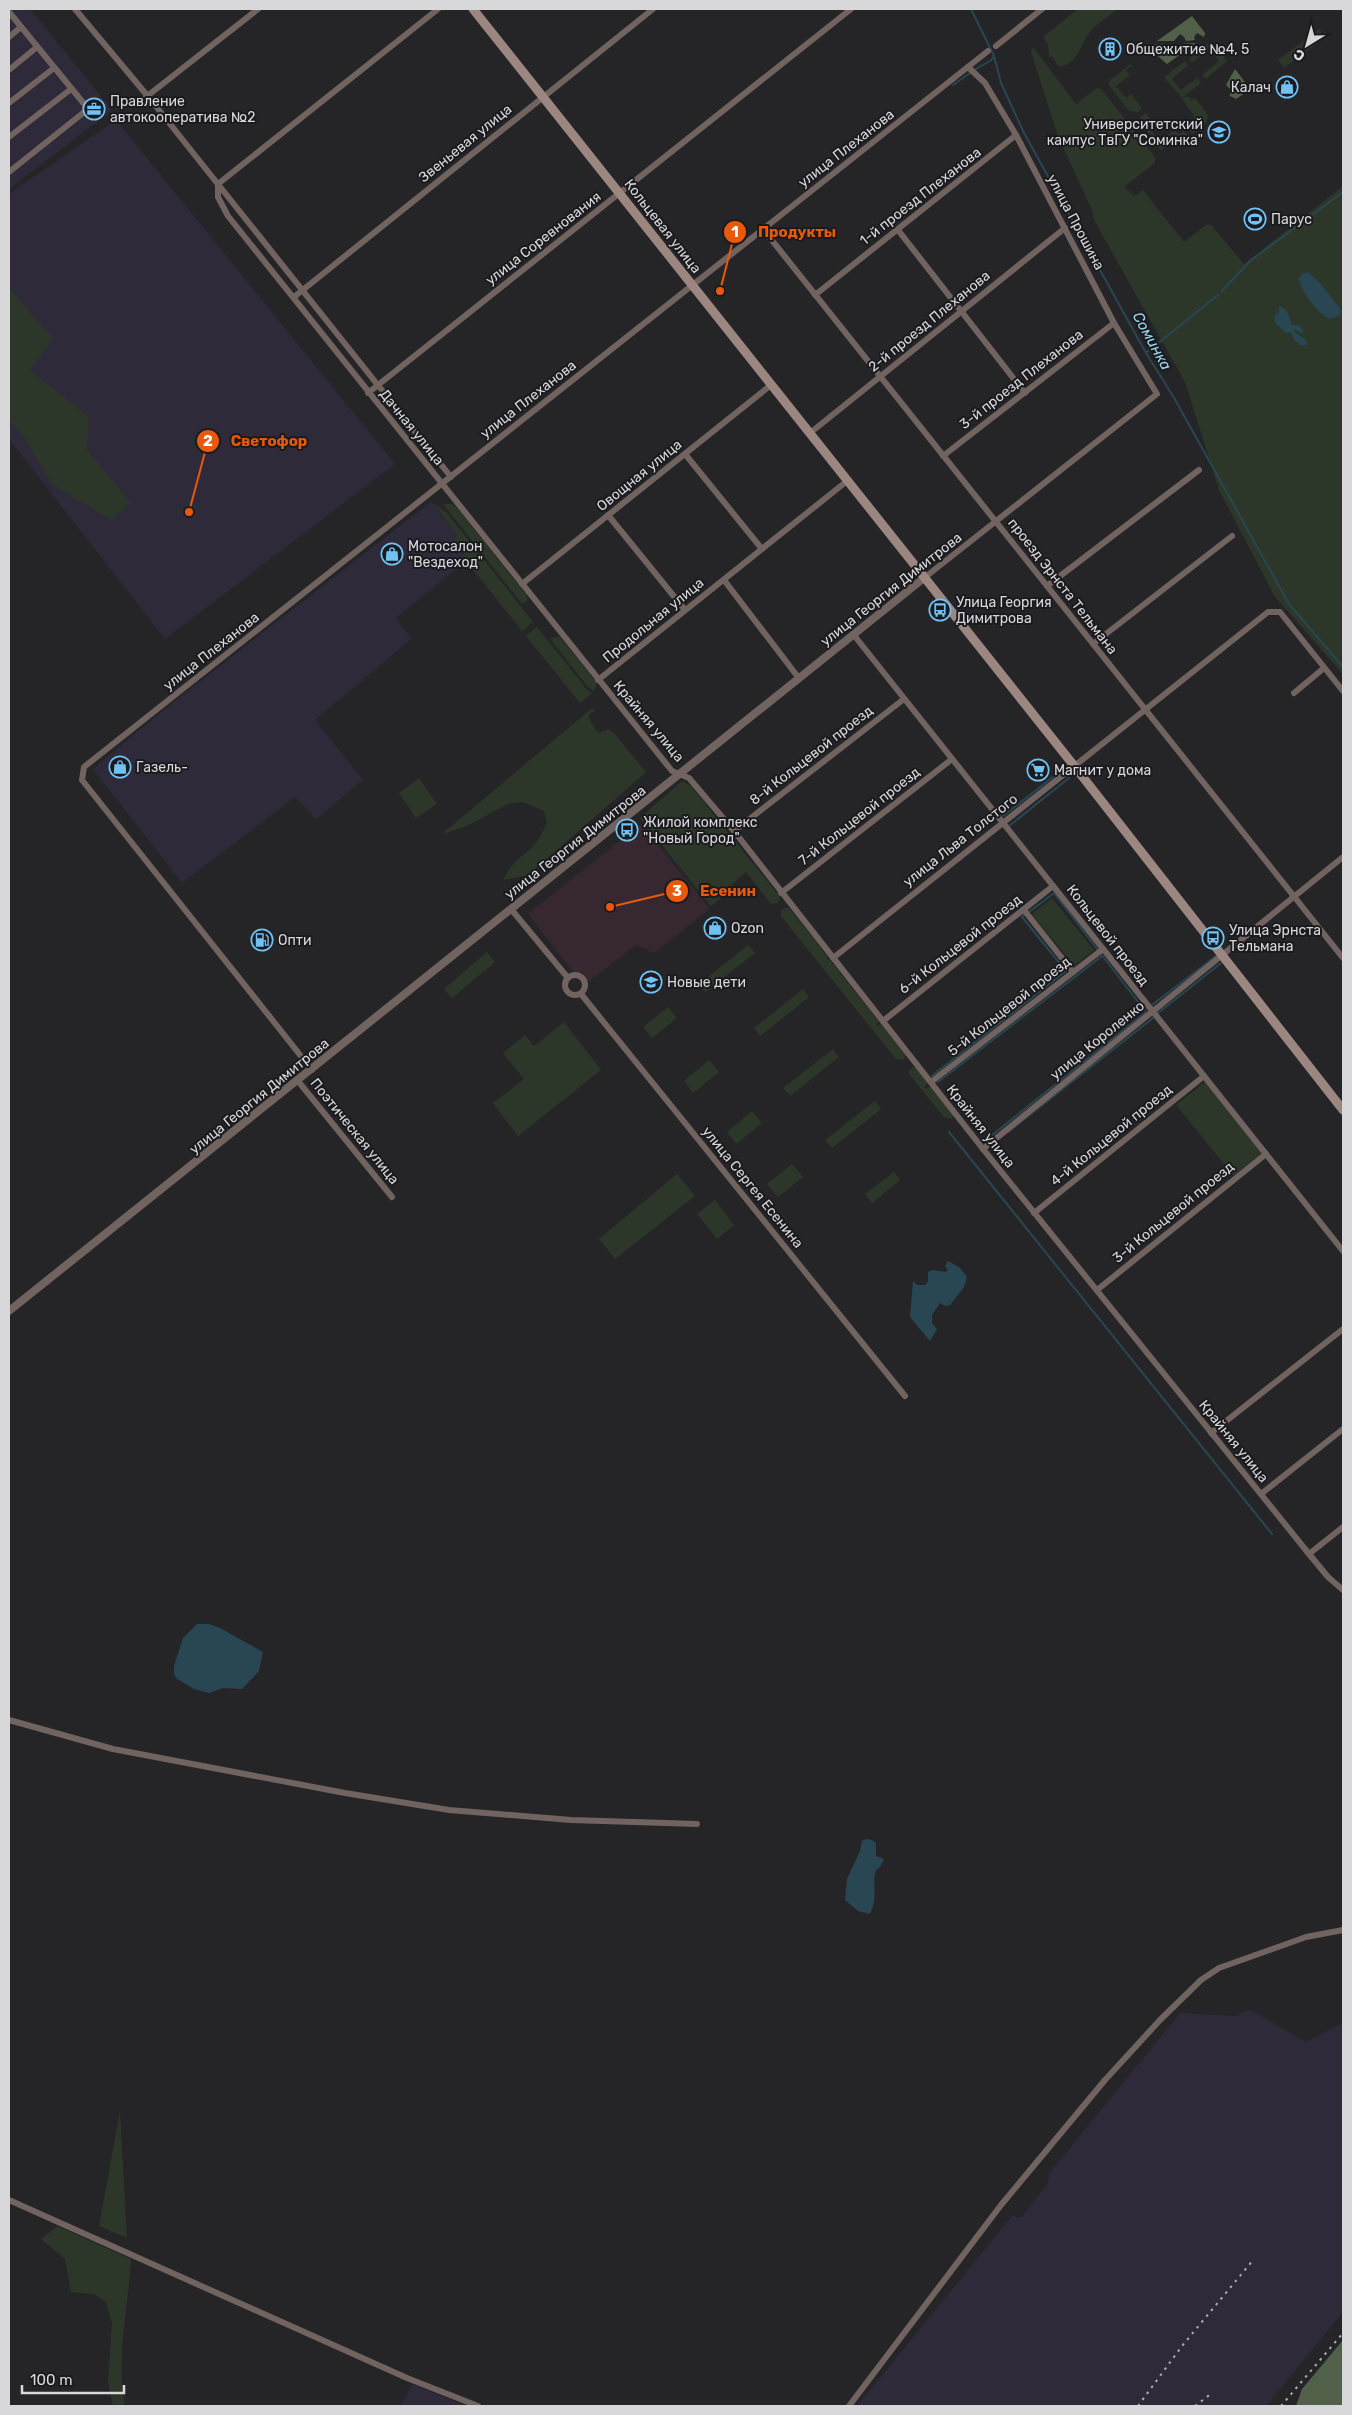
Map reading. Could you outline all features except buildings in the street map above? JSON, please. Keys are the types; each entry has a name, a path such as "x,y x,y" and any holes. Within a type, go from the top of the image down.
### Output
{"main road":[{"name":"Кольцевая улица","path":"472,9 924,578"},
{"path":"924,578 1075,767 1343,1110"}],"street":[{"name":"Дачная улица","path":"77,9 450,477"},
{"path":"146,97 258,9"},
{"path":"218,184 438,9"},
{"name":"Звеньевая улица","path":"294,297 652,9"},
{"name":"улица Соревнования","path":"368,393 851,9"},
{"path":"996,46 1042,9"},
{"path":"9,12 94,116"},
{"path":"9,37 21,27"},
{"path":"9,70 38,47"},
{"name":"улица Плеханова","path":"312,1070 82,780 84,768 988,51"},
{"name":"улица Прошина","path":"968,67 985,83 1016,135 1114,323 1157,394"},
{"path":"9,103 54,68"},
{"path":"9,137 71,89"},
{"path":"9,172 88,109"},
{"name":"1-й проезд Плеханова","path":"816,295 1016,135"},
{"name":"Дачная улица","path":"218,184 218,197 228,216 598,680"},
{"name":"2-й проезд Плеханова","path":"810,433 1065,228"},
{"name":"проезд Эрнста Тельмана","path":"763,229 1343,958"},
{"path":"898,230 1025,393"},
{"name":"3-й проезд Плеханова","path":"943,456 1114,323"},
{"name":"Овощная улица","path":"522,584 771,385"},
{"name":"улица Георгия Димитрова","path":"9,1310 681,774 798,677 1157,394"},
{"path":"685,454 762,549"},
{"path":"1047,586 1199,470"},
{"name":"Продольная улица","path":"598,680 847,481"},
{"path":"608,515 685,610"},
{"path":"1093,644 1232,536"},
{"name":"Продольная улица","path":"724,580 798,677"},
{"name":"улица Льва Толстого","path":"833,958 1268,612 1280,612 1324,668"},
{"name":"Кольцевой проезд","path":"853,634 1343,1251"},
{"path":"1294,693 1324,668 1343,691"},
{"name":"Крайняя улица","path":"598,680 672,771 688,778 734,831 982,1149 1309,1554 1343,1590"},
{"name":"8-й Кольцевой проезд","path":"734,831 904,699"},
{"name":"7-й Кольцевой проезд","path":"782,893 952,759"},
{"name":"улица Короленко","path":"982,1149 1343,857"},
{"name":"6-й Кольцевой проезд","path":"883,1021 1053,886"},
{"name":"улица Сергея Есенина","path":"511,909 568,978"},
{"path":"1024,910 1073,972"},
{"name":"5-й Кольцевой проезд","path":"931,1082 1103,949"},
{"name":"улица Сергея Есенина","path":"574,975 583,978 585,986 581,994 575,995 567,991 565,986 568,978 574,975"},
{"name":"улица Сергея Есенина","path":"581,994 905,1396"},
{"name":"4-й Кольцевой проезд","path":"1034,1213 1204,1076"},
{"name":"Поэтическая улица","path":"298,1081 392,1197"},
{"name":"3-й Кольцевой проезд","path":"1096,1290 1266,1154"},
{"path":"1211,1433 1343,1329"},
{"path":"1261,1494 1343,1429"},
{"path":"1309,1554 1343,1527"},
{"path":"9,1720 113,1749 346,1793 449,1810 572,1820 697,1824"},
{"path":"849,2406 1001,2205 1105,2080 1160,2020 1201,1980 1219,1968 1297,1940 1343,1930"},
{"path":"9,2200 407,2378 478,2406"}],"shaded area":[{"path":"9,9 30,9 112,110 9,189"},
{"path":"116,120 395,464 165,639 9,439 9,194"},
{"path":"431,502 457,535 453,539 468,559 396,618 411,639 315,720 363,780 316,819 295,797 182,883 93,769 166,708"},
{"path":"641,824 710,909 654,953 636,945 588,982 569,967 528,914"},
{"path":"1249,2009 1306,2042 1343,2023 1343,2312 1266,2406 857,2406 1012,2216 1021,2218 1048,2183 1049,2174 1180,2013 1236,2016"},
{"path":"412,2384 466,2406 401,2406"}],"green space":[{"path":"1078,9 1118,9 1090,32 1078,54 1070,63 1058,66 1052,56 1049,58 1048,44 1043,37"},
{"path":"1192,16 1205,33 1204,37 1197,33 1194,37 1195,40 1186,41 1180,34 1174,41 1157,41"},
{"path":"1319,29 1325,37 1284,68 1278,60"},
{"path":"1210,42 1216,45 1227,61 1206,79 1202,75 1219,61 1209,49 1192,63 1189,59"},
{"path":"1196,43 1167,64 1158,56 1153,45 1163,44 1165,51 1170,54 1180,44"},
{"path":"1033,47 1076,104 1097,88 1101,89 1155,157 1155,163 1124,187 1134,196 1143,190 1184,242 1206,225 1211,225 1244,264 1343,186 1343,674 1275,597 1219,490 1185,382 1094,220 1092,210 1058,136 1031,52"},
{"path":"1185,61 1188,65 1172,79 1181,90 1197,78 1201,83 1182,98 1164,77"},
{"path":"1131,64 1132,66 1126,70 1130,75 1116,86 1126,98 1131,94 1142,108 1138,112 1129,111 1109,85 1109,81"},
{"path":"1235,69 1248,86 1245,93 1236,99 1230,96 1230,89 1226,85"},
{"path":"1188,96 1191,100 1195,98 1208,115 1206,123 1192,134 1188,128 1193,124 1194,115 1182,99"},
{"path":"1146,113 1156,126 1151,130 1160,141 1175,130 1179,134 1183,131 1189,136 1185,140 1180,138 1161,150 1142,125 1141,117"},
{"path":"9,288 53,339 30,370 89,417 87,450 130,502 112,520 53,485 26,440 9,419"},
{"path":"433,503 447,513 533,622 522,631 466,561 468,559 453,540 457,535"},
{"path":"443,504 452,504 458,509 527,596 527,601 522,604"},
{"path":"537,627 588,691 592,693 580,703 526,636"},
{"path":"559,636 597,683 594,691 588,687 550,639"},
{"path":"592,708 595,712 592,712 588,717 598,733 607,730 607,728 614,733 646,772 528,875 504,880 506,873 514,863 541,836 547,822 544,811 522,802 508,804 467,826 442,834"},
{"path":"419,778 437,804 416,818 399,793"},
{"path":"682,781 691,786 780,897 778,903 771,904 746,872 731,885 733,888 711,906 640,818"},
{"path":"1052,898 1094,950 1074,966 1032,914"},
{"path":"789,908 828,957 826,961 829,959 879,1022 876,1025 881,1024 906,1055 903,1060 896,1059 781,916 781,911"},
{"path":"748,945 755,953 705,992 699,984"},
{"path":"487,952 495,962 452,998 444,989"},
{"path":"803,989 809,997 760,1036 754,1028"},
{"path":"668,1007 677,1018 652,1038 643,1027"},
{"path":"564,1022 601,1070 518,1136 493,1103 524,1079 503,1053 525,1035 534,1046"},
{"path":"833,1049 839,1057 790,1096 783,1088"},
{"path":"709,1060 719,1072 693,1093 684,1081"},
{"path":"913,1067 917,1068 928,1083 924,1087 926,1089 930,1086 954,1116 951,1119 944,1117 909,1074"},
{"path":"1205,1082 1263,1153 1234,1176 1176,1105"},
{"path":"875,1101 881,1109 832,1148 825,1140"},
{"path":"752,1111 762,1123 736,1144 727,1132"},
{"path":"792,1164 803,1177 778,1197 767,1184"},
{"path":"894,1172 900,1180 872,1203 865,1194"},
{"path":"677,1174 695,1196 615,1259 599,1239"},
{"path":"715,1200 734,1225 717,1239 697,1214"},
{"path":"120,2111 127,2238 99,2226"},
{"path":"57,2226 131,2259 122,2351 125,2406 113,2406 108,2382 112,2323 106,2302 94,2294 71,2292 65,2259 41,2239"},
{"path":"1343,2340 1343,2406 1296,2406 1302,2389"}],"water":[{"path":"1308,272 1320,283 1341,310 1340,315 1330,319 1311,302 1303,290 1299,279 1302,274"},
{"path":"1280,306 1287,311 1292,325 1300,325 1304,334 1294,329 1294,332 1305,339 1308,344 1302,346 1294,340 1291,332 1286,333 1276,324 1274,316 1280,312 1278,309"},
{"path":"948,1261 960,1268 967,1277 964,1287 950,1305 945,1306 940,1303 932,1315 932,1323 937,1329 930,1341 910,1317 913,1281 917,1285 925,1285 928,1281 928,1272 932,1270 945,1272 948,1270 945,1266"},
{"path":"197,1624 209,1624 220,1628 263,1652 259,1671 242,1689 223,1688 209,1693 194,1689 177,1679 174,1674 174,1666 183,1638"},
{"path":"866,1839 876,1843 876,1856 884,1859 876,1870 874,1881 875,1896 870,1914 858,1911 845,1900 847,1879 860,1851 862,1841"}],"waterway":[{"name":"Соминка","path":"971,9 994,56 1001,83 1024,133 1146,353 1173,396 1289,604 1343,667"},
{"path":"974,70 994,57"},
{"path":"953,85 970,73"},
{"path":"1222,291 1250,261 1343,192"},
{"path":"1146,353 1219,294"},
{"path":"1003,816 1053,777"},
{"path":"1009,826 1069,778"},
{"path":"1029,912 1054,893 1098,950"},
{"path":"932,1076 1066,971 1022,917 1025,914"},
{"path":"986,1140 1146,1012 1101,954"},
{"path":"938,1082 1102,956"},
{"path":"1152,1005 1216,956"},
{"path":"1158,1013 1221,963"},
{"path":"1008,1132 1153,1018"},
{"path":"949,1132 1272,1534"}],"railway":[{"path":"1138,2406 1182,2346 1254,2259"},
{"path":"1281,2406 1343,2333"},
{"path":"1195,2406 1212,2393"}],"place":[{"name":"Общежитие №4, 5","path":"1110,49"},
{"name":"Калач","path":"1287,87"},
{"name":"Правление автокооператива №2","path":"94,109"},
{"name":"Университетский кампус ТвГУ \"Соминка\"","path":"1219,132"},
{"name":"Парус","path":"1255,219"},
{"name":"Продукты","path":"720,291"},
{"name":"Светофор","path":"189,512"},
{"name":"Мотосалон \"Вездеход\"","path":"392,554"},
{"name":"Улица Георгия Димитрова","path":"940,610"},
{"name":"Газель-","path":"120,767"},
{"name":"Магнит у дома","path":"1038,770"},
{"name":"Жилой комплекс \"Новый Город\"","path":"627,830"},
{"name":"Есенин","path":"610,907"},
{"name":"Ozon","path":"715,928"},
{"name":"Улица Эрнста Тельмана","path":"1213,938"},
{"name":"Опти","path":"262,940"},
{"name":"Новые дети","path":"651,982"}]}
